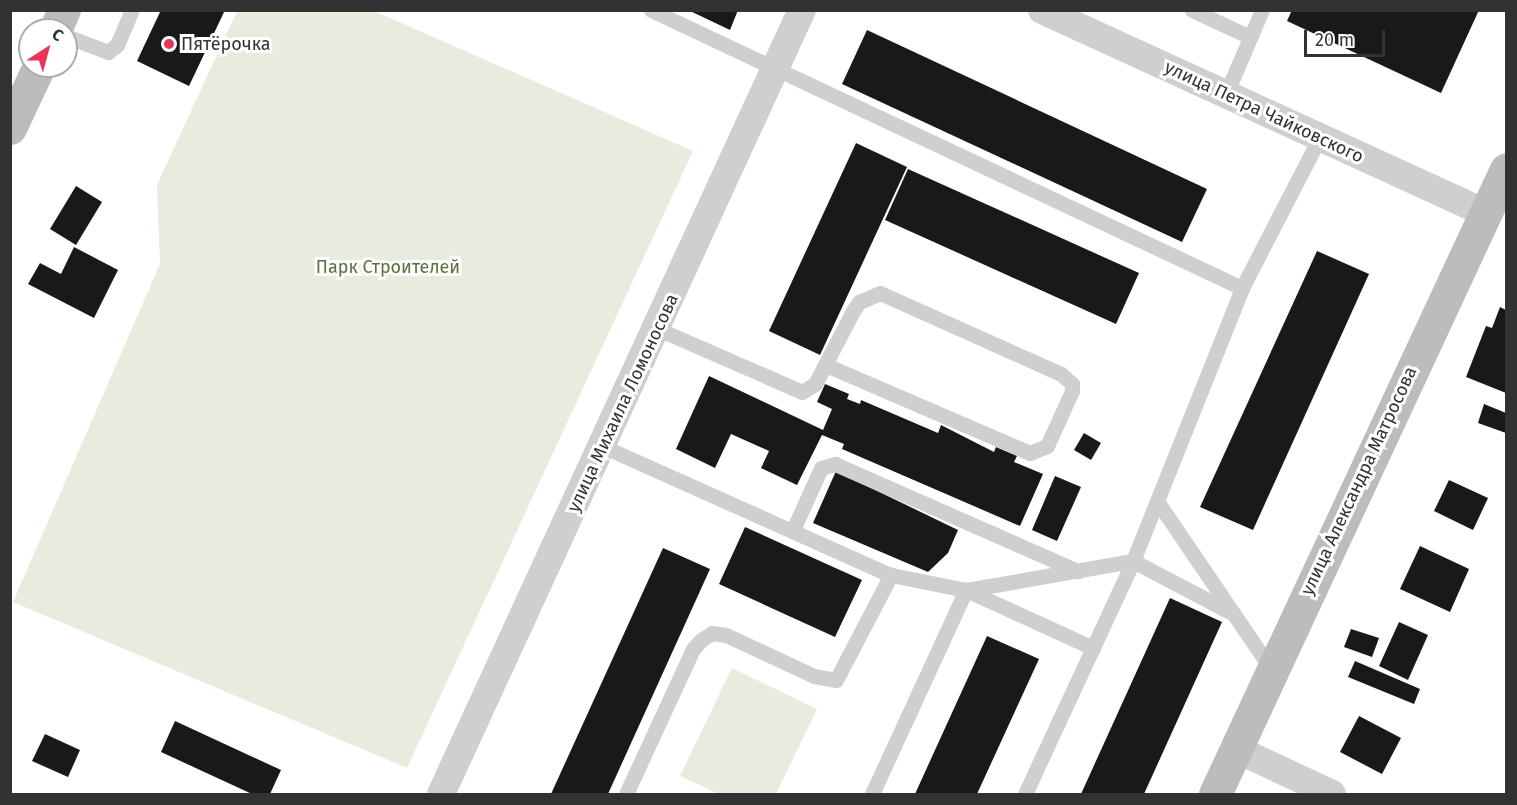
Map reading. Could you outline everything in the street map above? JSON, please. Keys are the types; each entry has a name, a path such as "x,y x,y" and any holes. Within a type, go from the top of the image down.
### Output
{"street":[{"name":"улица Михаила Ломоносова","path":"441,795 658,329 802,10"},
{"name":"улица Петра Чайковского","path":"1042,10 1320,137 1498,193"},
{"path":"10,128 33,78"},
{"name":"улица Александра Матросова","path":"1215,795 1498,193"},
{"path":"1236,749 1332,795"}],"lane":[{"path":"78,41 108,52 117,45 132,10"},
{"path":"651,10 1242,288"},
{"path":"1192,10 1250,38"},
{"path":"1226,94 1262,10"},
{"path":"1025,795 1133,561 1242,288 1320,137"},
{"path":"658,329 802,392 816,384 859,302 880,293 1061,374 1068,379 1072,391 1047,446 1030,453 826,365"},
{"path":"602,446 891,575 966,590 1093,648"},
{"path":"793,530 821,468 835,464 1078,571"},
{"path":"1157,501 1272,670"},
{"path":"966,590 1133,561 1233,614"},
{"path":"626,795 693,649 701,640 712,633 726,635 814,676 836,680 891,575"},
{"path":"872,795 966,590"}],"green space":[{"name":"Парк Строителей","path":"237,11 374,11 693,151 407,768 13,602 160,264 157,185"},
{"path":"732,668 817,709 776,794 719,794 680,776"}],"building":[{"path":"161,10 225,10 189,86 137,61"},
{"path":"688,10 738,10 730,30"},
{"path":"1292,10 1479,10 1441,93 1287,21"},
{"path":"867,30 1207,189 1182,242 842,84"},
{"path":"856,143 907,167 820,355 769,331"},
{"path":"908,169 1139,273 1116,324 885,220"},
{"path":"76,186 102,202 76,245 50,229"},
{"path":"74,247 118,270 94,318 28,284 40,263 61,274"},
{"path":"1317,251 1369,274 1253,530 1200,507"},
{"path":"1500,307 1506,310 1506,393 1466,377 1486,326 1492,328"},
{"path":"709,376 823,430 832,409 817,402 825,384 849,394 847,399 860,404 861,400 938,433 941,425 994,452 996,447 1017,456 1014,462 1043,474 1020,526 842,449 844,444 822,435 797,485 761,468 769,451 731,434 715,468 676,449"},
{"path":"1484,404 1506,413 1506,433 1478,423"},
{"path":"1084,433 1101,443 1091,460 1074,450"},
{"path":"836,471 958,530 948,553 928,572 813,523"},
{"path":"1055,476 1081,487 1057,541 1032,530"},
{"path":"1449,480 1488,498 1473,530 1434,511"},
{"path":"745,527 862,580 835,637 719,584"},
{"path":"1420,546 1469,569 1450,612 1400,589"},
{"path":"663,548 710,569 608,794 551,794"},
{"path":"1170,598 1222,622 1144,794 1081,794"},
{"path":"1399,622 1428,635 1408,680 1379,666"},
{"path":"1351,629 1379,638 1372,657 1344,647"},
{"path":"987,636 1039,659 977,794 915,794"},
{"path":"1355,661 1420,689 1414,704 1348,677"},
{"path":"1359,716 1401,738 1382,774 1340,752"},
{"path":"175,721 281,770 270,794 252,794 161,752"},
{"path":"45,734 80,750 68,777 32,761"}],"place":[{"name":"Пятёрочка","path":"169,44"}]}
